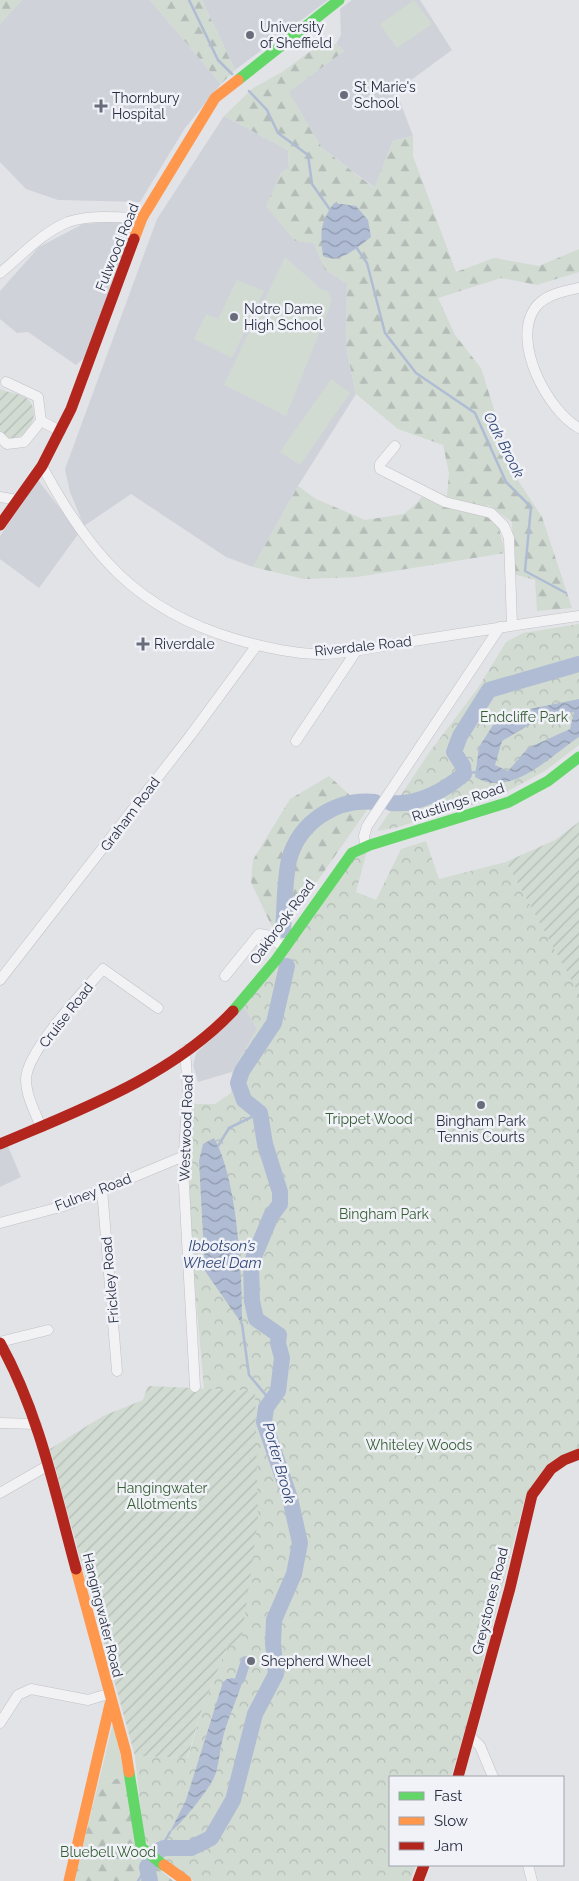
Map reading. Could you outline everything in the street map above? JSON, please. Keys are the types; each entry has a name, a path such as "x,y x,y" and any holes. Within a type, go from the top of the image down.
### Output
{"street":[{"name":"Fulwood Road","path":"0,525 42,466 60,431 85,373 142,218 215,98 338,0"},
{"path":"0,273 50,232 67,223 100,218 142,218"},
{"path":"579,288 562,291 544,300 532,315 528,332 530,360 540,383 555,406 572,424 579,428"},
{"path":"0,437 7,444 24,442 41,421 38,397 6,382"},
{"path":"41,421 60,431"},
{"path":"395,446 380,464 380,469 445,502 491,513 504,526 509,538 512,625"},
{"name":"Riverdale Road","path":"42,466 70,518 88,541 133,587 176,617 209,631 257,645 322,654 579,616"},
{"path":"0,497 16,500"},
{"path":"365,845 367,826 500,627"},
{"name":"Graham Road","path":"0,980 190,736 257,645"},
{"path":"296,741 357,650"},
{"name":"Rustlings Road","path":"365,845 385,841 509,802 548,781 579,757"},
{"name":"Oakbrook Road","path":"0,1144 84,1108 185,1050 226,1018 285,948 348,856 365,845"},
{"path":"224,976 259,934 266,935 285,948"},
{"name":"Cruise Road","path":"42,1127 28,1094 26,1078 29,1064 56,1025 103,969 158,1008"},
{"name":"Westwood Road","path":"185,1050 188,1091 183,1167 196,1386"},
{"name":"Fulney Road","path":"0,1223 64,1206 184,1156"},
{"name":"Frickley Road","path":"102,1189 118,1371"},
{"path":"0,1342 48,1330"},
{"name":"Hangingwater Road","path":"0,1342 17,1374 36,1424 109,1699 126,1752 136,1826 143,1850 186,1881"},
{"path":"0,1422 36,1424"},
{"name":"Greystones Road","path":"458,1776 510,1588 532,1495 546,1473 568,1457 579,1454"},
{"path":"0,1493 47,1466"},
{"path":"0,1722 18,1695 32,1689 88,1700 109,1699 69,1881"},
{"path":"470,1736 480,1746 493,1776"},
{"path":"418,1881 424,1866"},
{"path":"528,1866 532,1881"}],"shaded area":[{"name":"Thornbury Hospital","path":"22,0 150,0 221,84 185,128 140,202 58,200 26,189 0,162 0,24"},
{"name":"University of Sheffield","path":"202,0 328,0 235,70"},
{"name":"St Marie's School","path":"352,0 420,0 452,50 396,91 413,136 393,141 375,188 322,148 288,92 344,51 336,44 341,35 340,9"},
{"name":"Notre Dame High School","path":"224,116 288,150 289,168 325,270 347,283 346,347 356,394 298,486 253,567 226,557 131,494 84,526 70,492 65,469 157,219"},
{"path":"137,221 90,353 76,365 28,332 17,333 0,319 0,291 39,247 83,224"},
{"path":"38,480 79,533 39,588 0,559 0,536"},
{"path":"244,1006 257,1029 232,1072 198,1082 193,1065 196,1053 229,1023"},
{"path":"7,1144 21,1177 0,1187 0,1147"}],"green space":[{"path":"0,0 22,0 0,24"},
{"path":"150,0 202,0 235,70 221,84"},
{"path":"414,0 432,24 397,48 380,24"},
{"path":"336,44 344,51 289,92 322,148 374,188 393,141 413,136 413,156 456,272 494,258 539,266 579,249 579,272 537,285 501,278 438,298 455,335 481,368 515,476 542,517 572,608 537,611 535,580 513,574 512,522 488,505 484,513 498,525 505,553 357,577 304,579 253,567 298,486 316,499 365,520 404,514 417,503 429,488 447,496 449,473 443,445 398,429 356,394 346,347 347,283 325,270 314,243 295,241 266,206 281,172 289,168 288,150 224,116 253,88 282,72 319,45"},
{"path":"285,257 321,289 328,291 332,301 286,416 224,385"},
{"path":"237,280 264,291 232,358 194,339 206,314 218,319"},
{"path":"331,379 350,393 300,465 280,452"},
{"path":"0,389 26,398 34,410 34,417 28,429 11,441 0,433"},
{"name":"Endcliffe Park","path":"579,624 579,745 545,771 497,797 395,828 377,831 431,750 478,688 506,642 523,633"},
{"path":"329,776 353,798 376,797 279,936 272,927 251,882 253,860 290,799"},
{"path":"579,822 579,985 576,988 506,862 555,840"},
{"name":"Bingham Park","path":"426,841 439,879 506,862 576,987 579,985 579,1448 524,1502 466,1727 451,1776 389,1776 389,1866 416,1866 410,1881 194,1881 156,1853 144,1839 135,1756 188,1758 202,1709 227,1647 255,1391 204,1389 190,1232 190,1104 215,1104 231,1093 232,1072 257,1029 244,1006 350,857 368,847 356,892 376,900 401,849"},
{"name":"Hangingwater Allotments","path":"148,1386 255,1391 258,1519 241,1643 227,1647 202,1709 187,1758 135,1756 50,1449 103,1416 143,1400"},
{"path":"113,1723 125,1776 98,1785"},
{"name":"Bluebell Wood","path":"125,1776 136,1850 173,1881 74,1881 98,1785"}],"water":[{"path":"334,203 356,206 368,220 371,237 342,257 329,258 323,256 321,234 326,216"},
{"path":"579,699 579,737 543,764 516,779 502,783 489,782 475,777 479,747 495,722 515,712","holes":["574,712 570,729 528,748 508,771 495,765 502,741 534,722"]},
{"name":"Ibbotson’s Wheel Dam","path":"214,1138 222,1156 228,1178 237,1228 242,1324 205,1271 199,1161 203,1144"},
{"path":"232,1678 243,1680 225,1730 213,1780 181,1822 170,1832 186,1800 223,1682"}],"waterway":[{"name":"Oak Brook","path":"189,0 218,60 232,74"},
{"name":"Oak Brook","path":"249,91 267,110 278,133 308,155 312,184 331,211"},
{"name":"Oak Brook","path":"356,247 367,263 385,333 416,373 475,413 506,482 531,507 525,571 566,593"},
{"name":"Porter Brook","path":"391,803 411,802 430,796 464,774 463,766 454,752 460,736 489,690 579,664"},
{"path":"464,774 477,772 478,769"},
{"name":"Porter Brook","path":"283,930 287,868 294,846 301,834 321,815 333,809 347,804 375,802"},
{"name":"Porter Brook","path":"150,1881 147,1867 156,1852 164,1848 191,1848 211,1838 233,1800 255,1714 276,1674 273,1643 274,1620 294,1574 300,1543 290,1498 264,1422 266,1408 278,1391 282,1358 278,1343 279,1335 256,1319 252,1301 251,1264 271,1216 280,1204 280,1192 265,1144 260,1113 244,1100 238,1083 242,1071 274,1023 287,966"},
{"path":"218,1146 229,1128 260,1113"},
{"path":"242,1324 249,1375 270,1400"},
{"path":"240,1679 246,1661"},
{"path":"160,1850 170,1832"},
{"path":"161,1858 177,1848"},
{"path":"150,1877 157,1865"},
{"path":"138,1881 147,1867"}],"traffic: fast":[{"path":"238,80 339,0"},
{"path":"233,1011 276,960 352,853 370,845 509,802 548,781 579,757"},
{"path":"129,1772 141,1847 163,1865"}],"traffic: slow":[{"path":"134,239 142,218 215,98 238,80"},
{"path":"76,1569 126,1753 129,1772"},
{"path":"69,1881 110,1704"},
{"path":"164,1865 186,1881"}],"traffic: jam":[{"path":"0,525 42,466 71,409 134,239"},
{"path":"0,1144 93,1104 154,1073 209,1034 233,1011"},
{"path":"0,1343 14,1370 36,1425 76,1569"},
{"path":"458,1776 510,1588 532,1495 551,1469 564,1460 579,1454"},
{"path":"418,1881 424,1866"}],"place":[{"name":"University of Sheffield","path":"250,35"},
{"name":"St Marie's School","path":"344,95"},
{"name":"Thornbury Hospital","path":"101,106"},
{"name":"Notre Dame High School","path":"234,317"},
{"name":"Riverdale","path":"143,644"},
{"name":"Bingham Park Tennis Courts","path":"481,1105"},
{"name":"Shepherd Wheel","path":"251,1661"}],"park label":[{"name":"Trippet Wood","path":"369,1119"},
{"name":"Whiteley Woods","path":"419,1445"}]}
